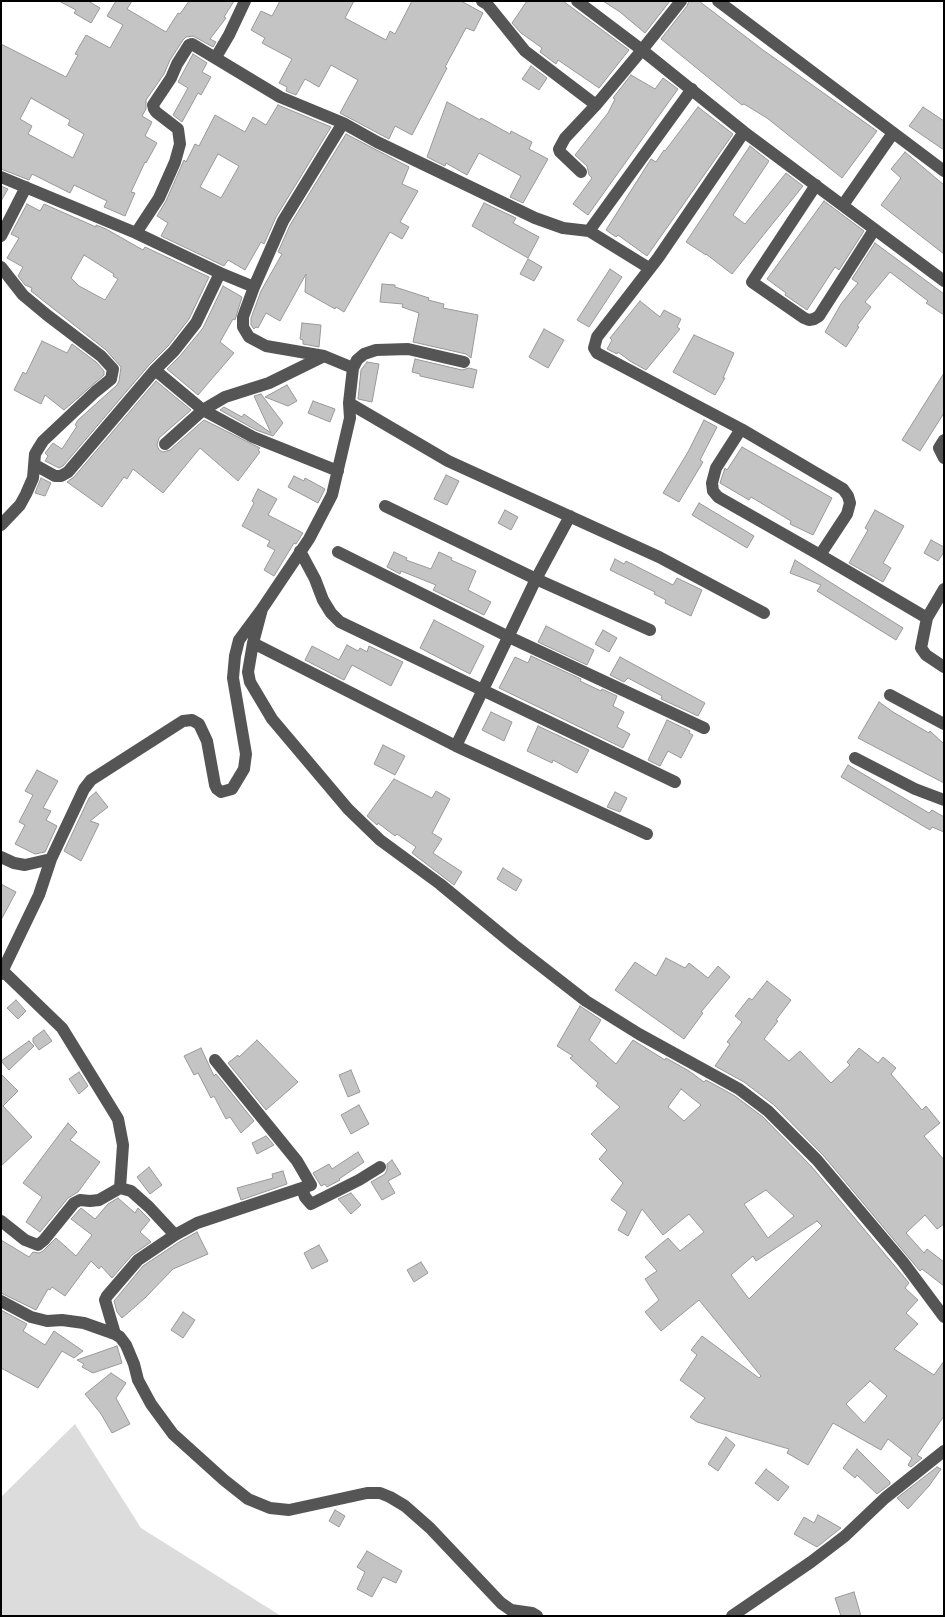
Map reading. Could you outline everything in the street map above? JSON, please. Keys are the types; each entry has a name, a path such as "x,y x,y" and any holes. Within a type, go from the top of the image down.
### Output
{"street":[{"path":"216,57 245,1"},
{"path":"577,1 692,89 744,132 944,281"},
{"path":"581,172 560,152 559,149 565,138 596,105 680,1"},
{"path":"718,1 944,171"},
{"path":"486,2 525,51 596,105"},
{"path":"136,233 159,198 175,162 180,144 178,129 156,112 154,105 189,45 194,44 280,97 343,123 377,142 535,218 563,228 589,231 649,268"},
{"path":"589,231 692,89"},
{"path":"343,123 284,221 254,287 243,327 249,337 266,346 324,356 353,368"},
{"path":"744,132 658,258 597,338 594,348 597,353 741,429 843,489 850,503 847,514 820,555"},
{"path":"843,205 893,133"},
{"path":"1,177 136,233 254,287"},
{"path":"816,185 752,282 804,318 814,319 819,316 874,230"},
{"path":"1,236 26,187"},
{"path":"1,267 23,296 101,356 113,369 111,379 44,441 35,454 33,478 23,500 1,525"},
{"path":"35,465 55,476 61,476 68,472 155,370 174,351 196,323 220,273"},
{"path":"120,1188 123,1145 118,1119 62,1028 2,973 39,895 51,859 84,789 91,780 183,721 192,720 199,724 207,741 214,784 217,789 221,792 232,789 244,769 246,754 232,678 239,640 309,539 332,494 350,418 349,403 353,368 357,360 364,354 376,350 408,349 464,362"},
{"path":"165,444 203,410 225,397 269,384 324,356"},
{"path":"155,370 203,410 253,436 338,472"},
{"path":"349,403 448,461 659,557 764,613"},
{"path":"741,429 716,468 712,483 713,491 718,497 926,618"},
{"path":"944,440 940,448 944,458"},
{"path":"385,506 536,579 650,630"},
{"path":"456,746 536,579 570,516"},
{"path":"300,550 315,579 322,600 340,622 675,782"},
{"path":"338,552 509,637 704,728"},
{"path":"944,589 926,618 922,648 926,655 944,667"},
{"path":"262,609 248,672 250,682 272,719 348,809 380,840 440,884 514,945 586,1000 639,1034 739,1089 768,1111 817,1160 903,1262 944,1317"},
{"path":"253,643 456,746 647,834"},
{"path":"890,695 944,724"},
{"path":"856,758 915,789 944,800"},
{"path":"1,857 14,863 25,865 51,859"},
{"path":"115,1334 105,1300 138,1260 175,1235 197,1223 311,1185 297,1161 215,1060"},
{"path":"302,1188 305,1198 311,1204 359,1180 380,1167"},
{"path":"1,1221 25,1240 38,1245 74,1203 80,1200 99,1200 120,1188 131,1192 150,1207 175,1235"},
{"path":"1,1301 30,1317 84,1323 120,1337 126,1345 138,1380 151,1404 173,1434 248,1499 270,1508 289,1510 367,1493 380,1493 390,1497 405,1506 430,1528 501,1603 511,1610 532,1613 537,1616"},
{"path":"732,1616 825,1552 885,1498 944,1450"}],"shaded area":[{"path":"75,1424 141,1528 281,1616 1,1616 1,1497"}],"building":[{"path":"59,1 88,1 100,8 91,23 74,13 76,10"},
{"path":"116,1 132,1 127,9 166,32 178,13 180,14 189,1 234,1 224,17 226,18 210,39 216,42 213,47 193,36 186,37 146,100 146,109 142,116 152,122 145,136 157,143 145,162 131,192 135,193 125,216 104,207 107,201 74,185 70,193 32,174 29,180 1,169 1,44 66,77 78,55 75,54 86,35 110,48 123,25 107,16","holes":["31,98 70,120 68,125 84,134 73,158 28,134 32,126 20,119"]},
{"path":"280,1 354,1 345,18 386,40 390,31 395,34 412,1 461,1 483,13 474,31 466,28 412,135 395,126 389,139 340,113 358,80 331,65 319,87 305,79 296,95 286,91 287,87 279,83 292,59 262,43 265,38 251,30 261,11 272,16"},
{"path":"527,1 563,1 629,50 599,88 558,60 556,64 540,52 542,48 521,33 512,23"},
{"path":"603,1 670,1 645,33 620,12"},
{"path":"689,1 699,1 763,50 877,131 842,178 767,118 744,104 742,105 661,39"},
{"path":"193,54 207,63 202,72 211,77 201,95 198,93 182,122 173,115 188,88 178,82"},
{"path":"531,66 547,78 539,90 522,79"},
{"path":"631,75 655,89 663,78 678,89 588,215 573,204 592,178 589,175 587,166 575,155 608,113 615,99 613,98"},
{"path":"447,102 480,120 481,118 510,134 511,131 532,142 529,149 548,159 523,203 510,197 521,176 479,153 467,175 446,163 445,166 427,157"},
{"path":"278,105 331,127 276,217 264,244 261,242 245,270 228,260 224,266 161,236 168,223 157,216 166,201 184,160 186,162 195,144 199,146 215,115 245,132 253,117 266,125","holes":["218,154 239,166 221,198 200,187"]},
{"path":"698,107 733,134 647,256 618,235 616,237 606,230 651,159 656,162"},
{"path":"923,107 944,121 944,150 909,126"},
{"path":"346,134 409,167 402,184 418,191 400,222 409,227 402,239 390,232 344,312 305,292 306,274 280,321 266,313 258,328 254,329 251,325 251,318 261,291 282,254 278,252 290,225"},
{"path":"750,146 769,161 733,215 745,224 786,173 803,186 732,274 706,254 686,242"},
{"path":"905,152 944,185 944,254 881,205 901,178 891,169"},
{"path":"1,186 8,189 1,201"},
{"path":"824,201 864,231 839,270 835,267 807,310 785,295 786,293 767,279"},
{"path":"484,203 516,218 513,223 539,237 528,258 472,226"},
{"path":"27,204 40,211 44,204 96,227 96,225 106,229 143,250 145,247 209,277 189,319 168,346 149,365 63,466 59,468 45,461 48,456 45,453 53,443 62,449 77,426 75,425 78,420 117,385 121,367 106,350 31,291 32,288 25,285 18,276 23,267 7,258 19,238 11,234","holes":["84,255 114,274 113,276 118,279 105,300 79,286 71,278"]},
{"path":"875,243 944,294 944,315 926,303 928,301 890,272 865,302 871,307 857,326 859,327 846,347 825,332 841,304 858,283 852,279"},
{"path":"528,259 542,267 534,281 520,274"},
{"path":"610,269 622,277 589,327 577,320"},
{"path":"382,284 395,285 395,287 429,298 428,300 444,304 443,308 478,315 471,358 466,354 413,342 419,313 402,307 403,304 380,302"},
{"path":"223,286 242,297 235,320 233,319 220,342 234,353 198,395 167,369 203,328"},
{"path":"640,301 660,317 664,310 681,319 677,327 680,329 646,370 618,352 617,354 607,349 612,340 610,338"},
{"path":"302,323 321,325 319,347 303,344 303,340 300,339"},
{"path":"544,329 564,340 548,368 529,357"},
{"path":"694,335 734,353 723,378 725,378 715,395 673,372"},
{"path":"42,341 67,353 72,344 96,362 104,371 104,375 64,410 45,395 41,404 14,390 23,372 26,374"},
{"path":"415,359 462,370 469,368 477,370 473,388 420,376 420,374 412,372"},
{"path":"367,362 379,364 372,402 358,399 361,370"},
{"path":"944,373 944,413 920,451 902,440"},
{"path":"156,381 191,410 159,438 157,445 159,450 163,452 170,450 204,420 260,448 258,450 260,452 238,481 200,448 163,493 133,469 127,479 124,477 102,507 67,482 74,477"},
{"path":"287,385 297,401 288,406 265,397"},
{"path":"261,394 283,423 273,436 256,430 220,410 224,407 242,417 244,414 271,433 254,396"},
{"path":"313,401 335,409 330,422 308,413"},
{"path":"704,420 717,427 700,460 703,462 679,502 663,493 688,452"},
{"path":"742,447 832,498 813,535 790,524 791,521 751,497 749,500 720,483 725,468 727,470"},
{"path":"446,475 459,481 447,505 434,499"},
{"path":"294,476 304,481 305,478 325,489 318,503 288,487"},
{"path":"41,478 51,483 45,496 35,493"},
{"path":"258,489 277,499 268,515 303,533 296,544 294,543 274,576 264,570 275,550 267,546 270,541 242,526 254,503 252,501"},
{"path":"699,503 754,536 747,548 692,515"},
{"path":"505,510 518,517 511,530 498,523"},
{"path":"875,510 904,526 883,563 891,568 883,582 849,563 868,530 865,528"},
{"path":"931,540 944,547 944,552 938,561 924,553"},
{"path":"394,552 407,558 406,560 431,569 439,552 452,558 451,560 476,571 468,590 491,602 484,615 433,590 436,585 401,571 400,574 387,567"},
{"path":"615,559 624,564 626,561 673,585 677,578 702,590 691,616 665,603 666,600 654,594 655,592 610,570"},
{"path":"795,560 903,628 896,640 817,591 821,585 790,573"},
{"path":"434,620 484,646 470,674 420,648"},
{"path":"546,626 594,650 587,665 538,642"},
{"path":"603,630 617,638 609,652 595,644"},
{"path":"347,645 358,651 360,648 367,652 369,646 403,662 391,686 352,665 344,680 305,660 312,646 339,660"},
{"path":"531,656 581,679 580,681 601,691 602,689 617,696 613,706 624,712 617,727 630,734 623,748 499,688 515,657 528,663"},
{"path":"620,657 705,703 698,716 661,699 662,696 628,678 624,682 610,675"},
{"path":"879,702 929,733 930,731 944,744 944,783 858,738"},
{"path":"491,712 512,722 504,741 482,730"},
{"path":"667,720 690,731 689,733 693,735 681,758 668,751 660,766 648,760"},
{"path":"538,726 589,750 577,773 553,760 552,763 527,751"},
{"path":"383,745 405,756 395,775 374,764"},
{"path":"848,765 929,813 932,810 944,817 944,832 932,827 930,830 841,777"},
{"path":"37,770 58,781 43,808 51,811 46,820 57,826 45,852 35,854 15,844 25,825 19,822 33,795 25,791"},
{"path":"394,779 432,798 436,791 450,799 432,833 442,839 433,853 462,872 454,885 412,853 416,847 397,834 395,836 378,823 377,825 367,816"},
{"path":"96,792 108,807 90,821 99,824 81,861 64,851 89,798"},
{"path":"615,792 627,798 620,812 607,807"},
{"path":"503,868 522,880 516,891 497,879"},
{"path":"1,884 16,892 1,920"},
{"path":"666,958 685,968 689,963 708,978 718,966 730,977 701,1012 703,1013 684,1039 615,990 635,962 656,976"},
{"path":"767,981 791,1000 764,1039 789,1061 800,1051 831,1083 850,1065 847,1062 859,1048 878,1063 883,1057 896,1068 891,1074 922,1110 926,1106 940,1123 924,1136 944,1160 944,1224 937,1229 925,1215 906,1233 924,1253 927,1249 944,1262 944,1286 922,1269 920,1271 823,1155 774,1105 744,1082 715,1066 730,1044 727,1042 742,1022 735,1016 749,998 752,1000"},
{"path":"16,1000 26,1011 18,1019 7,1008"},
{"path":"580,1006 601,1020 589,1040 616,1064 633,1040 665,1060 666,1058 689,1071 704,1082 706,1080 735,1096 763,1117 811,1166 909,1283 905,1288 918,1300 906,1313 918,1324 894,1349 934,1375 944,1361 944,1416 917,1455 922,1458 911,1467 908,1465 912,1458 888,1439 881,1450 833,1423 808,1465 787,1453 789,1449 697,1422 690,1417 705,1398 680,1380 697,1355 691,1350 702,1336 759,1378 761,1376 699,1300 661,1331 645,1312 659,1300 645,1279 657,1271 645,1257 668,1238 680,1251 704,1232 689,1214 663,1235 642,1209 628,1236 618,1230 627,1212 611,1200 623,1183 599,1159 607,1150 591,1134 620,1107 596,1086 598,1083 570,1058 573,1056 557,1046","holes":["681,1089 701,1105 684,1121 668,1107","766,1190 794,1216 768,1238 744,1204","817,1221 822,1226 749,1299 731,1275 753,1256 756,1261","870,1381 887,1396 864,1423 846,1404"]},
{"path":"44,1030 52,1041 39,1050 33,1042 33,1038"},
{"path":"257,1040 298,1082 266,1110 228,1063 238,1055 239,1057"},
{"path":"29,1041 34,1046 9,1070 1,1061"},
{"path":"201,1048 214,1076 216,1074 254,1121 241,1133 230,1117 226,1119 214,1096 211,1098 198,1073 194,1075 184,1056"},
{"path":"351,1070 360,1092 348,1097 339,1075"},
{"path":"79,1072 88,1086 79,1094 69,1079"},
{"path":"1,1074 18,1091 3,1106 32,1137 1,1166"},
{"path":"359,1105 369,1124 351,1134 341,1115"},
{"path":"68,1123 77,1132 70,1140 100,1162 78,1192 68,1198 40,1232 26,1222 42,1197 23,1183"},
{"path":"266,1136 274,1145 257,1154 252,1143"},
{"path":"358,1152 364,1162 340,1180 327,1187 325,1184 321,1186 313,1173 329,1164 332,1169"},
{"path":"392,1160 401,1174 388,1181 395,1193 382,1200 371,1182 385,1174 387,1164"},
{"path":"149,1167 162,1185 150,1194 137,1177"},
{"path":"283,1171 287,1184 241,1200 237,1188 273,1178 272,1174"},
{"path":"351,1193 361,1205 351,1214 338,1199"},
{"path":"118,1198 135,1213 138,1208 150,1220 140,1232 151,1242 132,1255 112,1278 101,1266 99,1269 91,1261 65,1296 52,1287 50,1290 48,1289 36,1310 1,1293 1,1240 29,1257 33,1252 39,1253 43,1251 56,1238 76,1256 92,1235 71,1219 81,1208 95,1219 108,1204"},
{"path":"197,1232 208,1254 173,1269 145,1298 122,1318 117,1312 114,1301 143,1266"},
{"path":"319,1245 328,1261 312,1269 304,1253"},
{"path":"421,1262 428,1273 414,1282 407,1270"},
{"path":"1,1310 27,1324 23,1331 45,1345 54,1331 83,1351 74,1358 62,1351 38,1388 1,1368"},
{"path":"183,1312 195,1320 183,1338 171,1330"},
{"path":"117,1346 122,1363 93,1373 82,1367 84,1364 77,1360"},
{"path":"111,1373 126,1383 116,1398 130,1424 112,1433 101,1414 85,1394"},
{"path":"726,1437 735,1445 718,1471 708,1464"},
{"path":"857,1449 890,1482 877,1494 857,1475 855,1478 843,1468"},
{"path":"937,1467 941,1469 929,1486 908,1509 897,1498"},
{"path":"766,1469 789,1487 778,1501 755,1483"},
{"path":"335,1510 345,1516 339,1527 329,1521"},
{"path":"818,1515 841,1528 817,1547 794,1534 804,1517 814,1523"},
{"path":"367,1551 402,1571 396,1583 383,1577 372,1597 357,1589 365,1572 357,1567"},
{"path":"854,1592 861,1616 841,1616 835,1598"}]}
